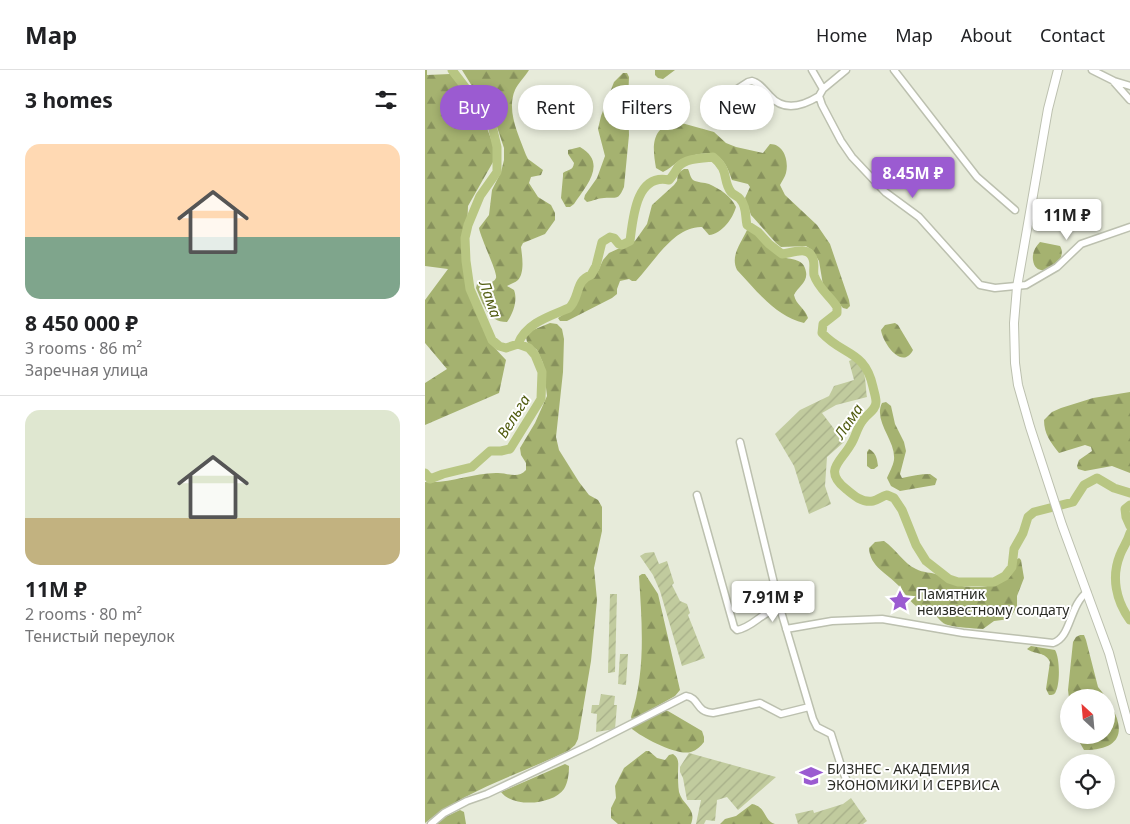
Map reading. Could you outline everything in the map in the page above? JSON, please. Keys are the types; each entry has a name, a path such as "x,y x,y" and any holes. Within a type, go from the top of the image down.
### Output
{"main road":[{"path":"1058,70 1048,109 1017,287 1014,323 1015,363 1024,408 1062,525 1109,654 1130,730"}],"street":[{"path":"812,70 823,89"},
{"path":"774,101 787,107 805,103 819,96 823,89 846,70"},
{"path":"894,70 977,177 1015,210"},
{"path":"1092,70 1113,81 1130,86"},
{"path":"743,85 752,81 760,85"},
{"path":"1113,81 1130,100"},
{"path":"819,96 841,141 852,157 885,192 919,218 980,285 986,287 1017,287 1026,285 1057,267 1081,244 1130,227"},
{"path":"740,442 780,608 809,707 817,727 831,734 848,783"},
{"path":"697,495 734,627 737,630 743,628 770,610 780,608"},
{"path":"786,629 832,620 882,618 963,633 1053,643 1063,638 1077,603 1087,592"},
{"path":"431,824 467,801 487,794 588,746 686,696 693,698 700,708 706,712 713,713 760,703 781,714 809,707"}],"green space":[{"path":"425,70 427,70 427,75 450,74 459,85 440,85 440,130 488,130 497,155 468,206 465,280 491,344 506,360 499,393 425,425 425,383 447,369 425,343 425,300 448,269 425,266"},
{"path":"462,70 529,70 515,90 512,106 513,115 517,132 528,159 543,170 541,175 531,177 529,183 538,197 551,205 555,213 555,220 545,234 523,243 521,247 522,273 517,281 507,286 514,290 515,302 507,322 495,319 490,315 476,288 477,284 490,283 496,278 479,228 489,215 492,190 501,172 504,160 504,148 498,130 508,130 508,85 471,85"},
{"path":"655,70 675,70 663,79 655,75"},
{"path":"623,73 627,73 629,77 629,85 613,85"},
{"path":"603,111 603,130 629,130 624,187 617,197 587,202 584,199 585,195 597,178 605,156 598,129"},
{"path":"690,125 700,128 700,130 714,132 726,143 736,147 763,153 770,144 779,147 787,163 786,175 780,185 785,195 817,225 830,244 850,306 847,309 843,308 823,285 819,261 812,250 806,246 781,247 751,215 745,198 750,187 748,184 732,180 725,164 717,156 699,154 681,160 663,172 656,168 654,145 661,130 690,130"},
{"path":"580,147 593,160 594,167 589,182 574,204 566,207 561,198 563,173 571,169 574,163 568,154 568,150"},
{"path":"688,169 693,180 713,186 731,199 736,207 726,225 718,232 709,235 702,227 682,232 665,246 636,281 629,279 620,281 617,294 612,298 567,321 560,321 558,318 573,308 584,284 598,271 609,253 635,241 647,224 652,205 674,185 677,181 678,173"},
{"path":"747,230 760,237 778,255 799,261 805,267 806,279 794,295 808,318 804,323 784,315 767,302 737,270 735,265 736,255"},
{"path":"1040,242 1060,246 1062,252 1057,264 1045,270 1035,267 1033,260 1034,250"},
{"path":"550,323 557,324 562,329 564,339 563,372 556,437 559,450 579,482 589,495 598,500 602,507 602,531 594,568 597,600 591,661 578,739 575,745 568,751 457,801 425,823 425,482 443,481 487,473 519,475 526,470 526,463 521,455 520,448 535,423 547,396 543,363 537,350 527,342 526,337 533,330"},
{"path":"895,323 913,350 909,356 904,358 889,348 882,335 881,330 885,325"},
{"path":"854,359 863,371 867,397 836,405 822,413 844,442 827,457 825,486 831,504 809,514 794,466 775,434 800,410 829,396 834,386 854,380 849,361"},
{"path":"1130,392 1130,473 1112,466 1085,471 1078,469 1079,460 1092,451 1091,447 1085,445 1059,453 1045,430 1044,420 1052,412 1093,398"},
{"path":"886,402 891,406 895,424 904,442 906,451 900,474 902,478 930,474 937,479 935,485 900,491 891,486 887,478 894,460 894,453 880,417 882,403"},
{"path":"869,449 875,454 877,461 878,466 874,469 867,466 867,452"},
{"path":"884,541 916,569 933,573 951,583 970,587 980,587 1001,582 1009,577 1014,570 1016,560 1019,558 1024,578 1017,596 1017,606 1010,619 994,621 983,629 957,627 944,623 935,615 913,604 899,586 872,560 869,548 875,542"},
{"path":"654,552 659,564 667,561 674,583 672,585 680,601 687,604 690,613 688,615 705,658 682,666 660,591 653,575 640,556 645,553"},
{"path":"645,574 658,594 680,690 675,696 632,720 641,665 642,630 639,576"},
{"path":"773,589 777,603 768,604 756,592"},
{"path":"610,594 617,594 615,672 608,673"},
{"path":"1084,635 1100,689 1068,689 1073,642 1076,637"},
{"path":"1031,646 1055,650 1057,654 1059,677 1056,692 1053,694 1049,695 1046,689 1050,662 1045,656 1027,649"},
{"path":"620,654 628,654 626,685 618,684"},
{"path":"601,694 615,696 614,705 617,705 615,729 596,732 597,714 591,713 592,705 599,705"},
{"path":"663,711 668,711 702,731 704,742 697,749 685,753 669,749 632,729 631,727"},
{"path":"1115,714 1119,728 1115,740"},
{"path":"1081,744 1110,744 1097,749 1084,750"},
{"path":"646,751 649,751 657,758 665,760 669,755 673,754 677,758 679,792 691,811 691,824 618,824 611,818 611,808 616,798 615,786 624,768"},
{"path":"689,753 776,777 738,810 727,797 717,800 715,821 706,820 704,824 696,824 701,800 687,800 680,772 680,767"},
{"path":"565,764 569,766 564,789 551,798 533,802 514,801 501,792"},
{"path":"851,798 867,821 863,824 798,824 795,814 813,810 814,813 843,804"},
{"path":"752,804 760,808 768,820 775,824 720,824 725,819 736,816"},
{"path":"460,810 464,812 466,824 436,824 441,819"}],"waterway":[{"name":"Лама","path":"452,70 491,121 497,147 497,172 480,196 468,225 465,238 470,289 492,340 499,346 506,348 518,344 533,325 569,308 575,299 582,281 591,275 596,266 602,242 610,237 622,245 630,241 638,199 649,183 658,180 669,180 678,167 685,162 713,157 724,171 728,188 742,202 745,208 747,225 758,232 782,254 804,251 811,255 814,261 816,280 837,307 837,313 823,324 822,333 865,366 876,400 875,407 861,423 851,444 836,466 835,476 846,489 861,500 873,501 887,495 894,498 902,510 916,545 926,561 949,579 958,582 994,582 1005,576 1012,567 1014,549 1023,533 1028,517 1034,512 1073,502 1084,485 1097,478 1114,488 1130,493"},
{"name":"Вельга","path":"425,473 430,479 472,467 490,451 510,449 541,399 542,372 535,355 529,348 518,344"},
{"name":"Лама","path":"1130,505 1125,509 1130,526"},
{"name":"Лама","path":"1130,533 1117,563 1116,572 1118,597 1130,620"}],"place":[{"name":"Памятник неизвестному солдату","path":"900,601"},
{"name":"БИЗНЕС - АКАДЕМИЯ ЭКОНОМИКИ И СЕРВИСА","path":"811,776"}]}
